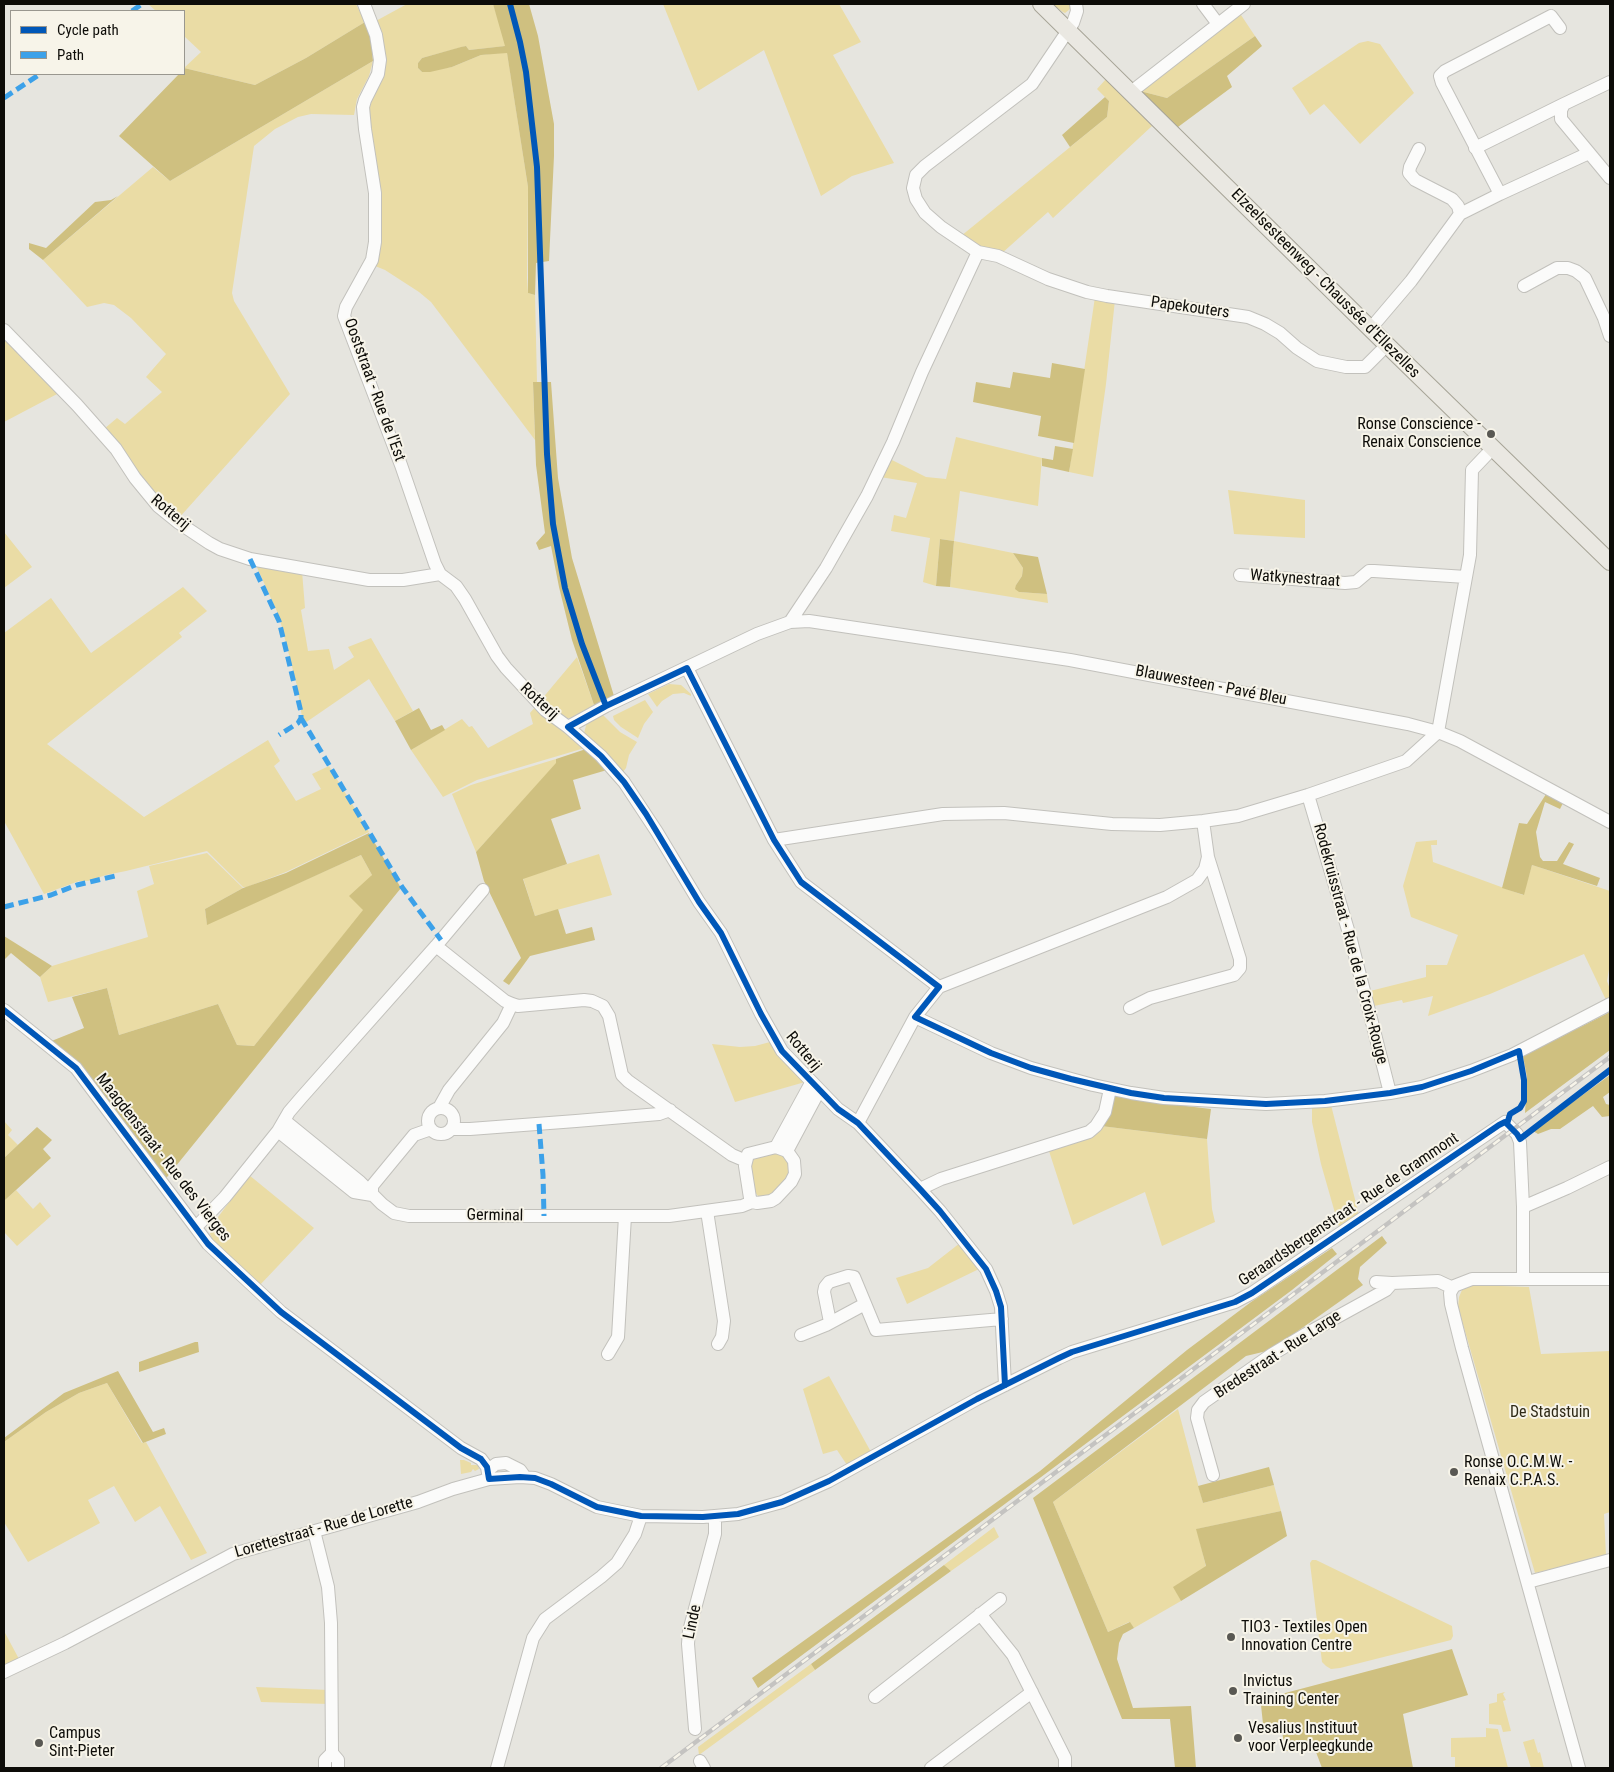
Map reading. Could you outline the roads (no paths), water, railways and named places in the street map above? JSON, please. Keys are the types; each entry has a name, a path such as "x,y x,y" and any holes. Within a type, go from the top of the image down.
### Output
{"main road":[{"name":"Elzeelsesteenweg - Chaussée d'Ellezelles","path":"1041,4 1610,562"}],"street":[{"name":"Ooststraat - Rue de l'Est","path":"364,4 376,35 380,60 378,74 363,107 375,193 375,242 372,260 346,307 344,316 401,464 440,574"},
{"path":"790,622 826,568 867,496 978,252 941,227 925,213 916,199 913,188 916,175 925,166 1032,84 1069,31 1077,11 1076,4"},
{"path":"1203,4 1218,24"},
{"path":"1131,92 1244,4"},
{"path":"1500,194 1442,84 1440,76 1445,70 1551,16 1560,28"},
{"path":"1475,148 1610,82"},
{"path":"1564,104 1561,110 1561,118 1588,154 1610,178"},
{"path":"1420,149 1410,167 1409,174 1415,180 1452,199 1458,206 1460,214"},
{"path":"1371,328 1411,281 1460,214 1588,154"},
{"name":"Papekouters","path":"978,252 998,256 1048,279 1087,292 1248,317 1272,328 1317,361 1346,367 1365,367 1387,345"},
{"path":"1524,286 1557,268 1568,268 1576,271 1584,278 1604,318 1610,336"},
{"name":"Rotterij","path":"4,330 77,405 116,449 134,478 158,506 209,543 220,549 250,559 369,580 403,580 440,574 456,586 506,668 545,710 601,756 624,782 699,902 721,933 782,1051 838,1109 858,1123 946,1218 986,1269 999,1298 1002,1319 1005,1385"},
{"path":"774,840 943,814 1004,813 1131,825 1160,825 1203,821 1238,816 1308,795 1406,761 1438,732 1470,555 1472,470 1493,448"},
{"name":"Watkynestraat","path":"1240,575 1345,583 1356,582 1369,571 1466,577"},
{"name":"Blauwesteen - Pavé Bleu","path":"568,727 606,706 757,634 790,622 809,621 1070,660 1408,724 1438,732 1460,741 1610,822"},
{"path":"687,668 774,840 801,882 939,987"},
{"name":"Rodekruisstraat - Rue de la Croix-Rouge","path":"1308,795 1351,940 1390,1093"},
{"path":"1130,1008 1150,998 1234,975 1240,968 1240,959 1208,857 1203,821"},
{"path":"858,1123 915,1018 939,987 1167,896 1197,880 1205,870 1208,857"},
{"path":"196,1227 215,1209 281,1126 289,1112 483,890"},
{"path":"436,946 505,1001 512,1004 518,1006 584,1000 598,1003 609,1016 622,1075 732,1155 746,1161"},
{"path":"439,1108 449,1090 504,1023 512,1004"},
{"path":"915,1018 991,1053 1039,1070 1110,1089 1164,1098 1266,1104 1325,1101 1390,1093 1422,1086 1471,1071 1512,1055 1610,1004"},
{"name":"Maagdenstraat - Rue des Vierges","path":"4,1010 76,1068 208,1244 281,1312 461,1448 481,1459 488,1474"},
{"path":"752,1202 748,1190 745,1166 748,1154 781,1149 815,1087"},
{"path":"920,1190 941,1178 1089,1132 1096,1126 1105,1112 1110,1089"},
{"path":"451,1129 454,1124 449,1110 434,1109 428,1117 428,1122 431,1130 437,1134 442,1134 451,1129 659,1114 670,1110"},
{"name":"Geraardsbergenstraat - Rue de Grammont","path":"488,1474 496,1464 506,1463 520,1470 525,1477 545,1481 597,1507 642,1516 716,1516 750,1512 782,1502 818,1487 1005,1385 1072,1352 1235,1302 1247,1296 1504,1122 1517,1135 1523,1208"},
{"name":"Germinal","path":"281,1126 360,1182 394,1213 410,1216 669,1216 742,1206 752,1202 771,1201 791,1182 794,1174 794,1161 781,1149"},
{"path":"372,1194 372,1186 414,1135 431,1130"},
{"path":"1523,1279 1523,1208 1610,1167"},
{"path":"707,1211 724,1321 722,1337 718,1344"},
{"path":"608,1354 618,1337 625,1216"},
{"path":"830,1322 824,1292 825,1287 829,1282 848,1276 854,1277 876,1330 1002,1319"},
{"path":"1376,1282 1438,1281 1458,1284 1472,1279 1610,1279"},
{"name":"Bredestraat - Rue Large","path":"1213,1475 1197,1418 1198,1410 1204,1402 1278,1351 1386,1290 1392,1283"},
{"path":"1458,1284 1450,1293 1451,1304 1579,1768"},
{"path":"801,1335 865,1304"},
{"name":"Lorettestraat - Rue de Lorette","path":"4,1672 65,1643 226,1557 243,1550 418,1502 488,1474"},
{"path":"497,1768 533,1638 545,1619 617,1563 635,1534 642,1516"},
{"name":"Linde","path":"694,1729 688,1644 689,1631 715,1534 716,1516"},
{"path":"314,1531 328,1587 330,1606 332,1753 338,1760 338,1768"},
{"path":"1528,1582 1610,1560"},
{"path":"875,1697 1000,1599"},
{"path":"980,1614 1013,1655 1065,1758 1065,1768"},
{"path":"930,1768 1032,1692"},
{"path":"325,1768 325,1760 332,1753"}],"railway":[{"path":"661,1768 1610,1057"}],"place":[{"name":"Ronse Conscience - Renaix Conscience","path":"1491,434"},
{"name":"Ronse O.C.M.W. - Renaix C.P.A.S.","path":"1454,1472"},
{"name":"TIO3 - Textiles Open Innovation Centre","path":"1231,1637"},
{"name":"Invictus Training Center","path":"1233,1691"},
{"name":"Vesalius Instituut voor Verpleegkunde","path":"1238,1738"},
{"name":"Campus Sint-Pieter","path":"39,1743"}],"park label":[{"name":"De Stadstuin","path":"1550,1413"}]}
